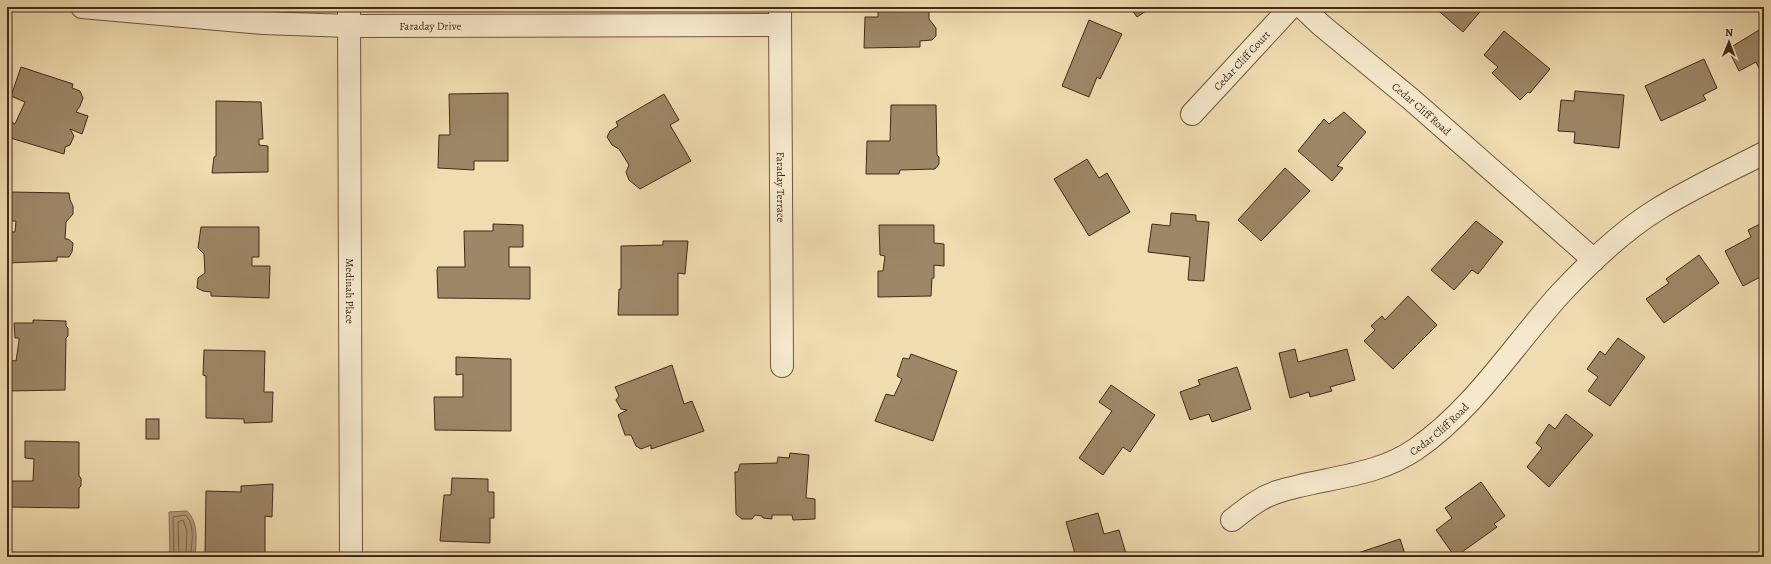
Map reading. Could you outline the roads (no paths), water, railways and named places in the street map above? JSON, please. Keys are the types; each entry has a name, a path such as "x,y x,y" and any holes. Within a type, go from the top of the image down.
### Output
{"street":[{"name":"Faraday Drive","path":"82,7 264,23 349,16 780,16"},
{"name":"Cedar Cliff Court","path":"1192,114 1290,7"},
{"name":"Cedar Cliff Road","path":"1302,7 1321,25 1412,100 1594,260"},
{"name":"Medinah Place","path":"349,16 351,557"},
{"name":"Faraday Terrace","path":"780,16 782,366"},
{"name":"Cedar Cliff Road","path":"1232,520 1257,501 1277,492 1357,475 1383,466 1414,451 1436,435 1486,384 1560,294 1594,260 1657,210 1764,153"}],"water":[{"path":"187,511 191,516 196,532 195,557 170,557 169,512"}]}
